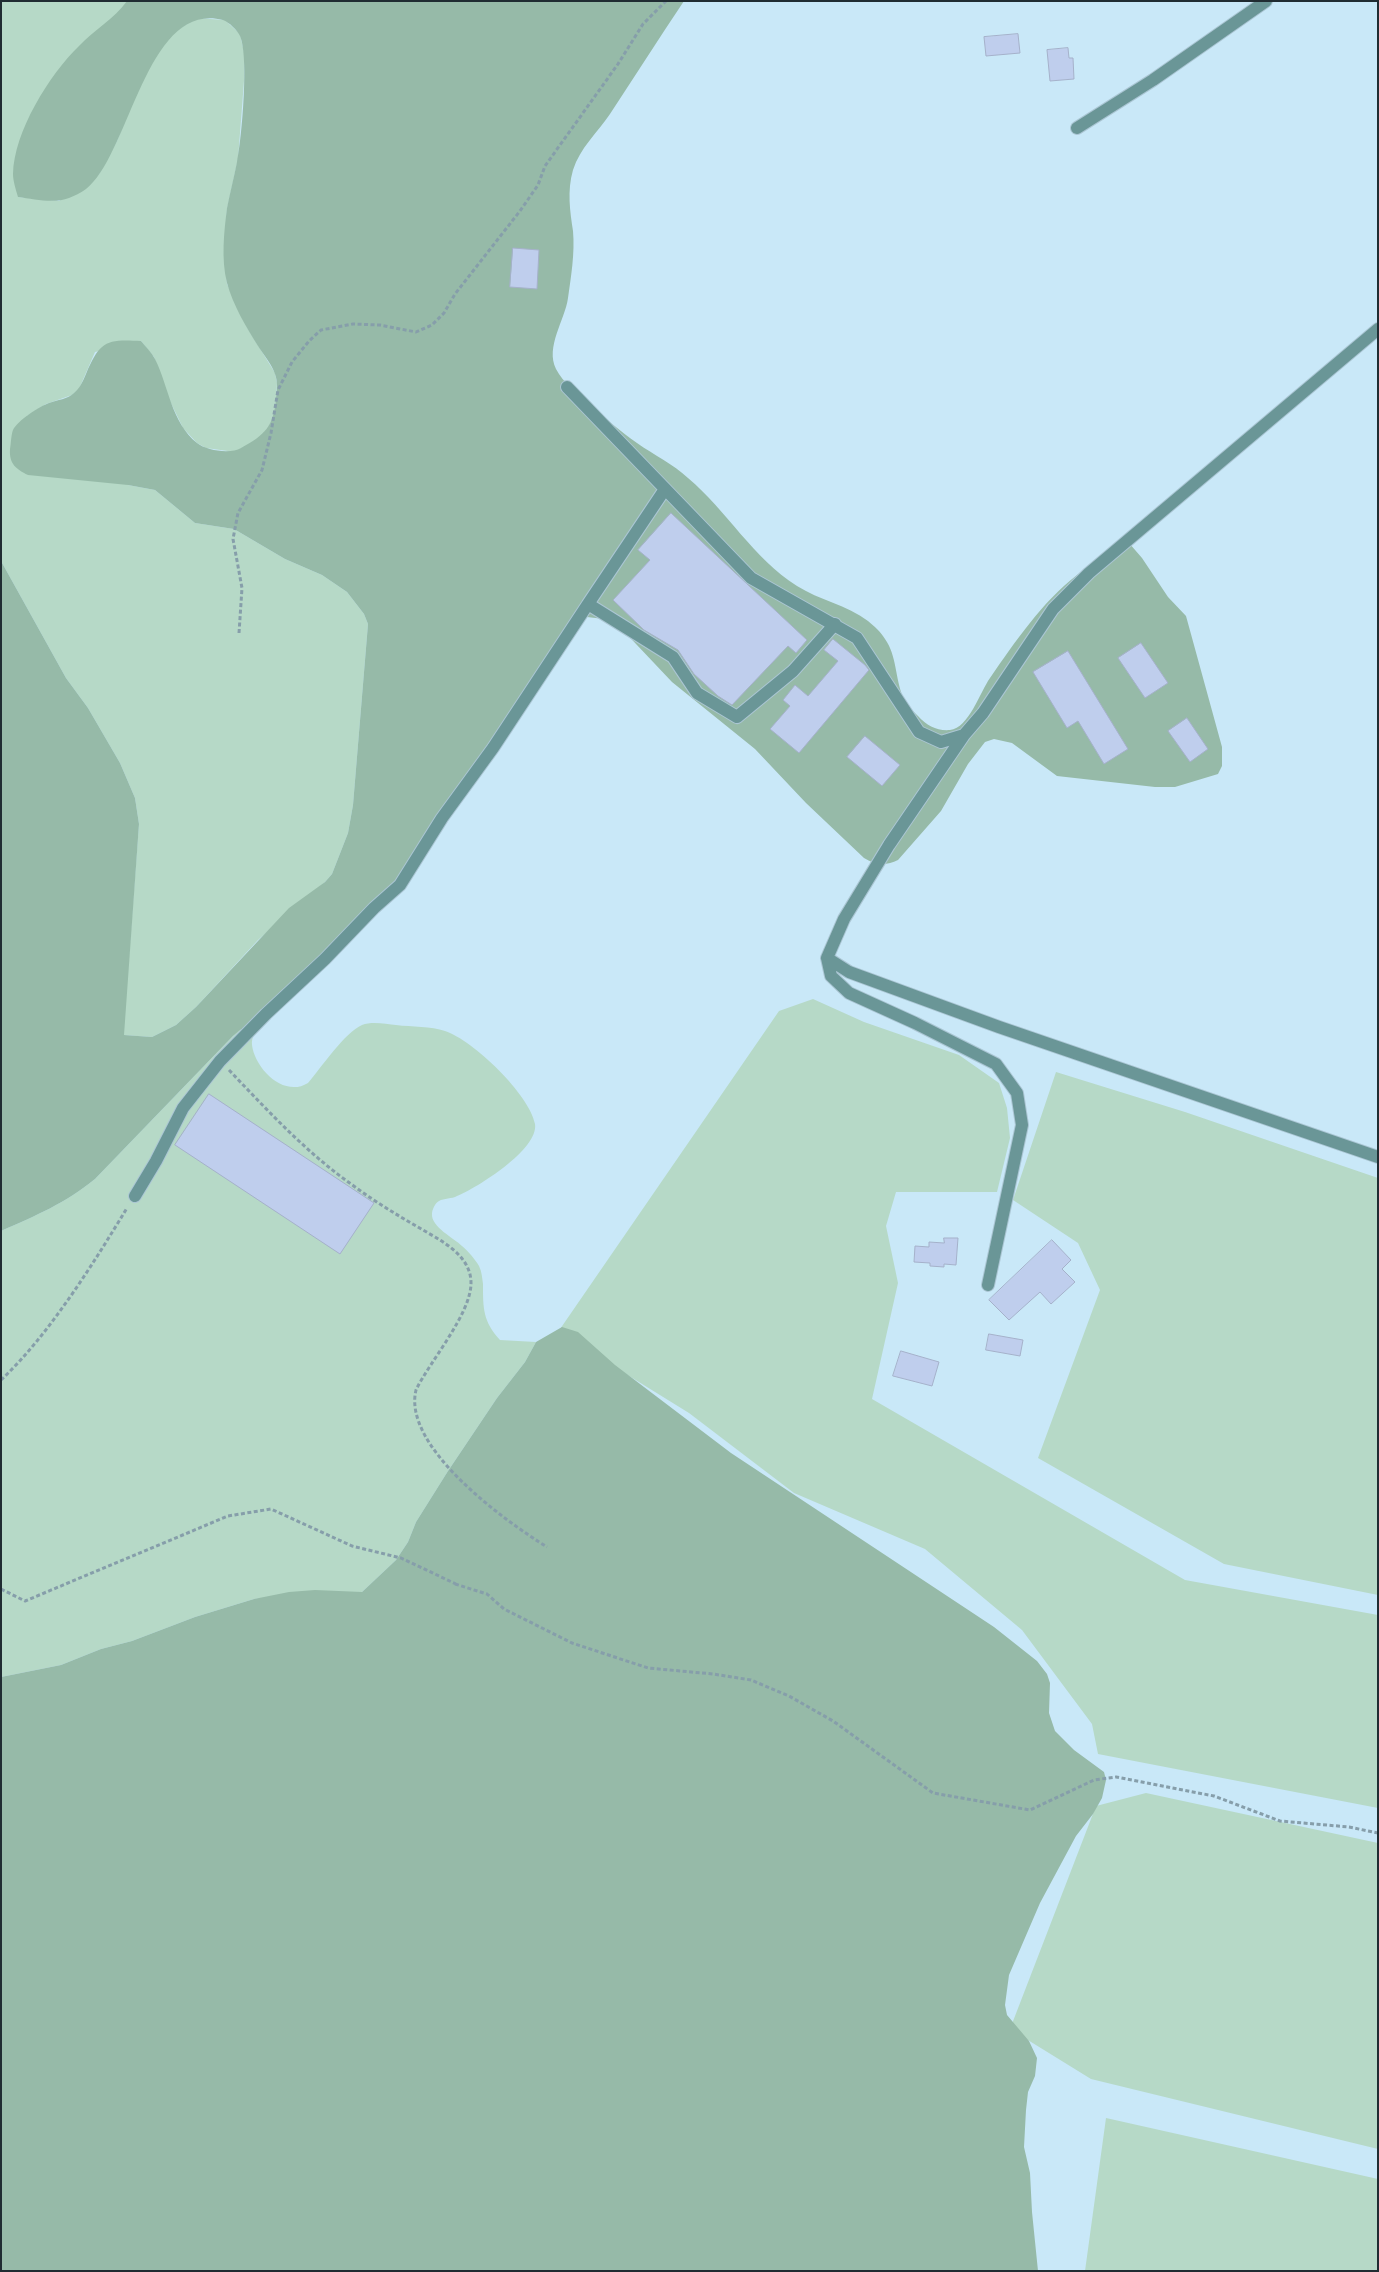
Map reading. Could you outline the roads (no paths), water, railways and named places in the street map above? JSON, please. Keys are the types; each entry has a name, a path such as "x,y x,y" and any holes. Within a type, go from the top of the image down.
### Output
{"lane":[{"path":"1078,128 1152,80 1266,1"},
{"path":"988,1285 1022,1125 1017,1093 996,1064 915,1023 849,993 831,976 828,958 844,919 889,845 964,735 983,713 1053,609 1089,573 1378,330"},
{"path":"567,387 751,578 857,638 919,732 941,742 964,735"},
{"path":"134,1196 156,1161 183,1108 220,1061 266,1014 325,959 374,908 400,885 442,818 493,748 665,489"},
{"path":"588,604 673,657 697,693 737,718 794,672 835,624"},
{"path":"828,958 849,972 999,1027 1378,1157"}]}
